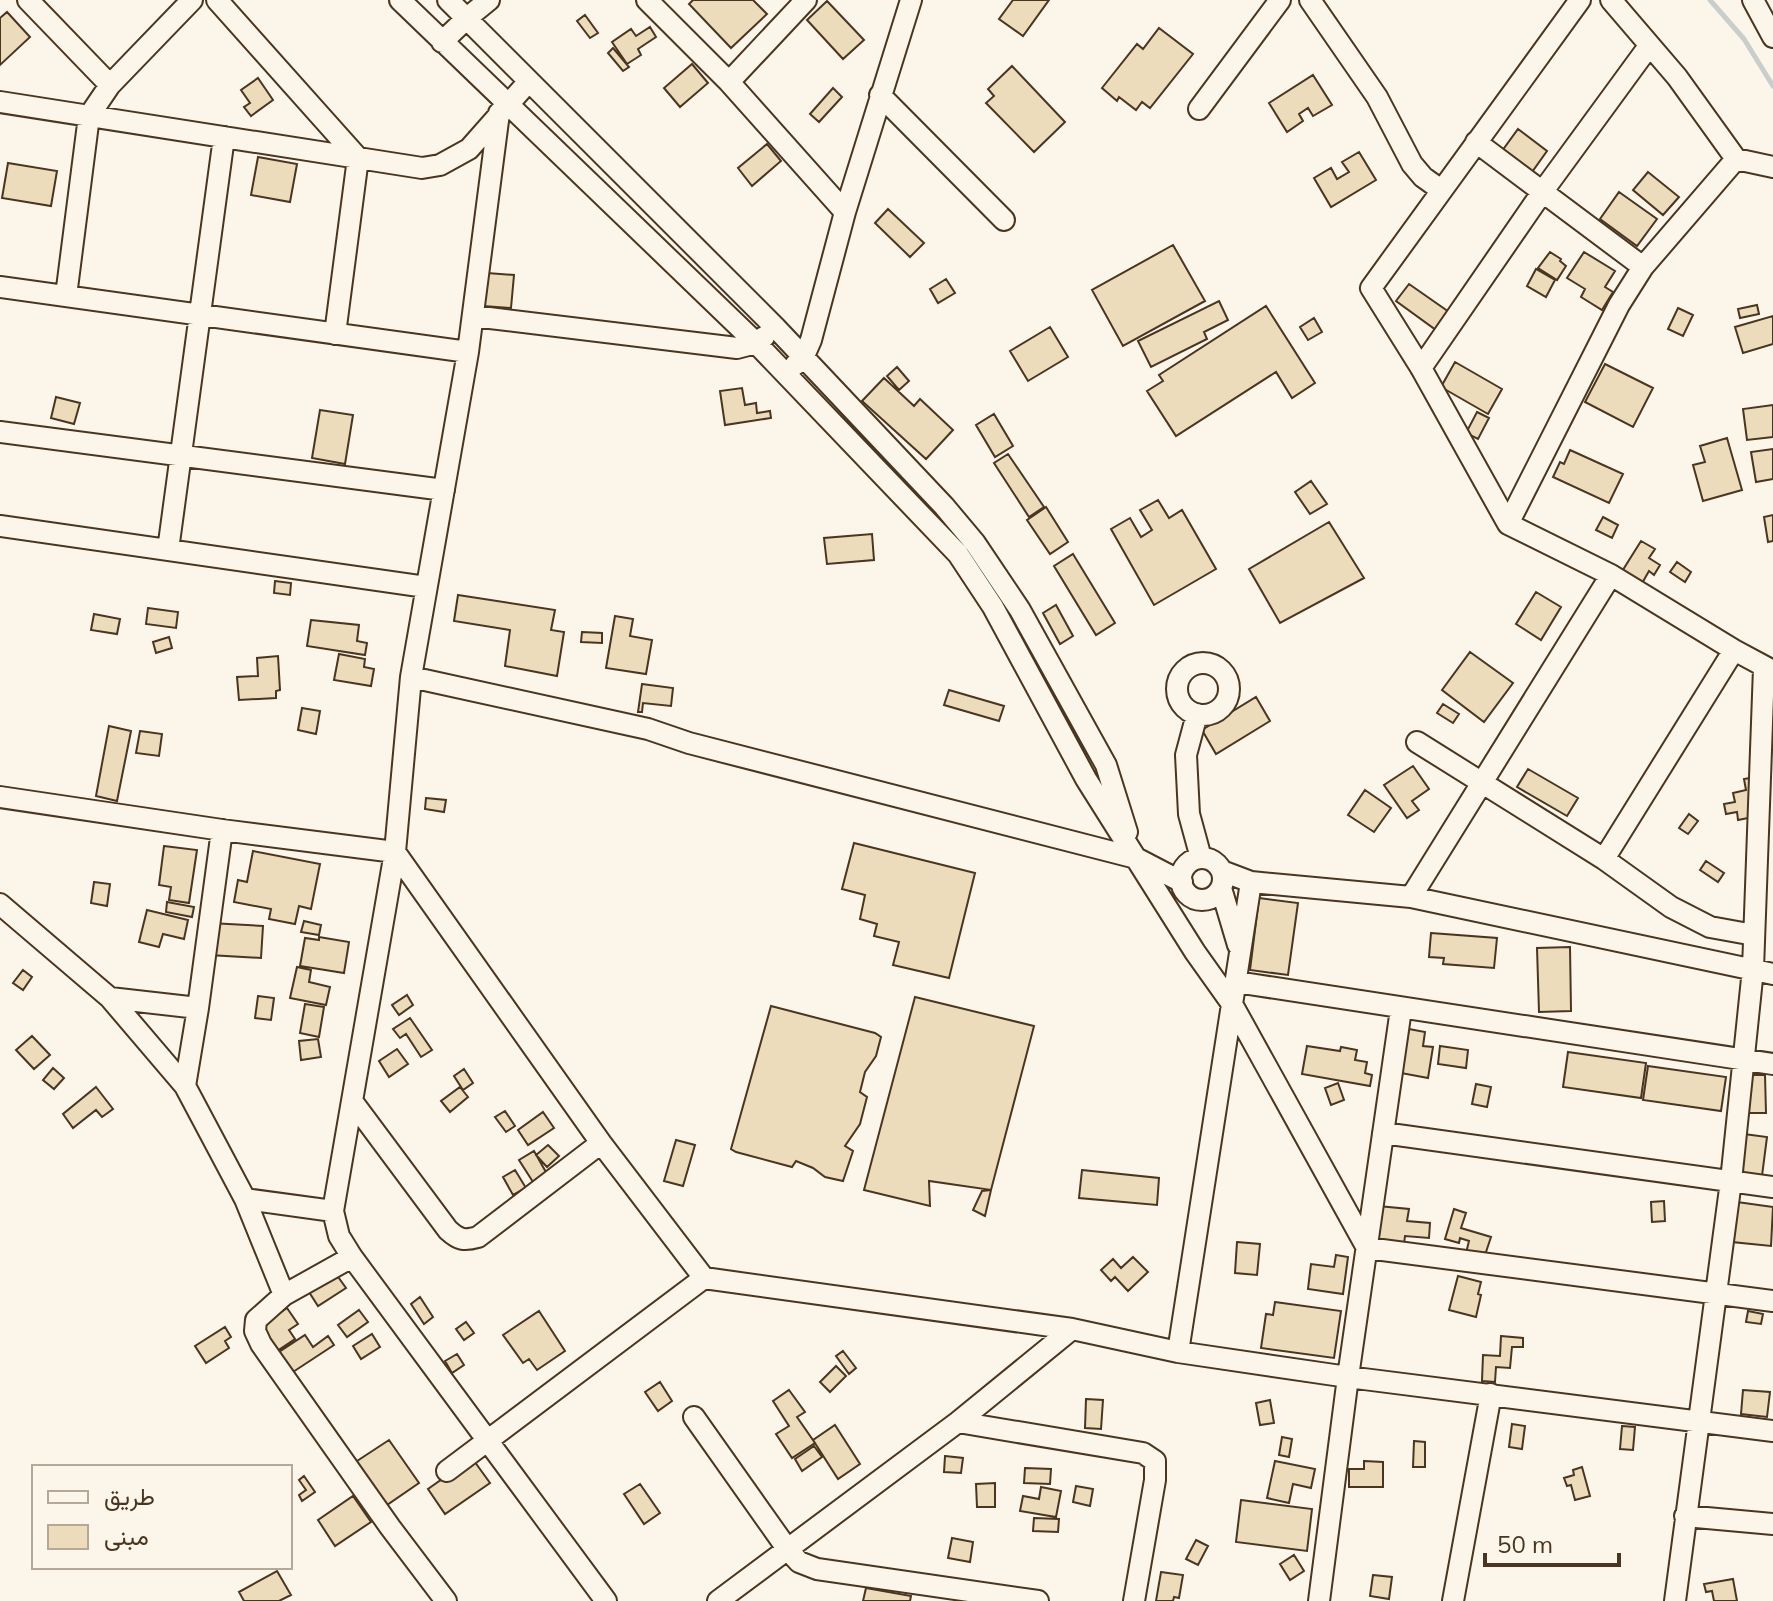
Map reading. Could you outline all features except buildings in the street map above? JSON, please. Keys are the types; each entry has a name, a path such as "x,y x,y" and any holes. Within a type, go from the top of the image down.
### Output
{"street":[{"path":"28,0 110,85"},
{"path":"66,296 89,116 110,85 192,0"},
{"path":"217,0 358,158 335,334"},
{"path":"400,0 504,108 756,343 958,554 993,607 1086,779 1195,952 1232,1004 1367,1248"},
{"path":"448,0 804,356 975,543 1013,599 1106,765 1136,858"},
{"path":"442,42 489,0"},
{"path":"647,0 729,82 845,212"},
{"path":"729,82 806,0"},
{"path":"786,374 804,356 815,329 845,212 911,0"},
{"path":"1199,109 1280,0"},
{"path":"1310,0 1377,97 1412,164 1441,190"},
{"path":"1580,0 1371,288 1421,368 1508,524 1611,575 1768,670 1754,935 1763,971 1744,1060 1731,1181 1675,1601"},
{"path":"1611,0 1677,77 1736,159 1773,167"},
{"path":"1753,0 1773,37"},
{"path":"1421,368 1543,191 1649,46"},
{"path":"0,102 422,168 440,165 469,149 529,81"},
{"path":"880,95 1004,220"},
{"path":"504,108 468,352 411,677 395,852 333,1211 339,1236 352,1257 606,1601"},
{"path":"168,550 224,137"},
{"path":"1476,142 1643,267"},
{"path":"1508,524 1619,305 1643,267 1736,159"},
{"path":"0,287 468,352"},
{"path":"473,316 737,348 756,343 776,328"},
{"path":"0,432 444,490"},
{"path":"0,526 426,587"},
{"path":"1411,897 1611,575"},
{"path":"1604,859 1734,650"},
{"path":"411,677 648,729 689,743 1136,858 1199,899 1215,895 1222,880"},
{"path":"1197,714 1186,755 1189,814 1201,858"},
{"path":"1417,742 1604,859 1671,907 1710,927 1754,935"},
{"path":"0,797 395,852 601,1143 704,1278 1072,1329 1178,1352 1348,1377 1773,1431"},
{"path":"185,1086 222,830"},
{"path":"1195,952 1182,873 1186,865 1201,858 1217,864 1240,952"},
{"path":"1222,880 1411,897 1763,971"},
{"path":"1178,1352 1251,882"},
{"path":"0,904 110,998 185,1086 245,1199 284,1295"},
{"path":"1236,982 1773,1064"},
{"path":"110,998 198,1008"},
{"path":"1319,1601 1401,1009"},
{"path":"352,1101 448,1230 457,1239 466,1241 478,1237 601,1143"},
{"path":"1383,1133 1773,1187"},
{"path":"245,1199 333,1211"},
{"path":"1367,1248 1773,1301"},
{"path":"352,1257 284,1295 256,1320 255,1331 261,1344 390,1527 446,1601"},
{"path":"447,1471 704,1278"},
{"path":"718,1601 958,1422 1072,1329"},
{"path":"1453,1601 1491,1394"},
{"path":"694,1417 799,1562 817,1569 1038,1601"},
{"path":"958,1422 1143,1453 1155,1461 1155,1480 1134,1601"},
{"path":"1685,1516 1773,1524"}],"waterway":[{"path":"1710,0 1744,39 1773,86"}]}
